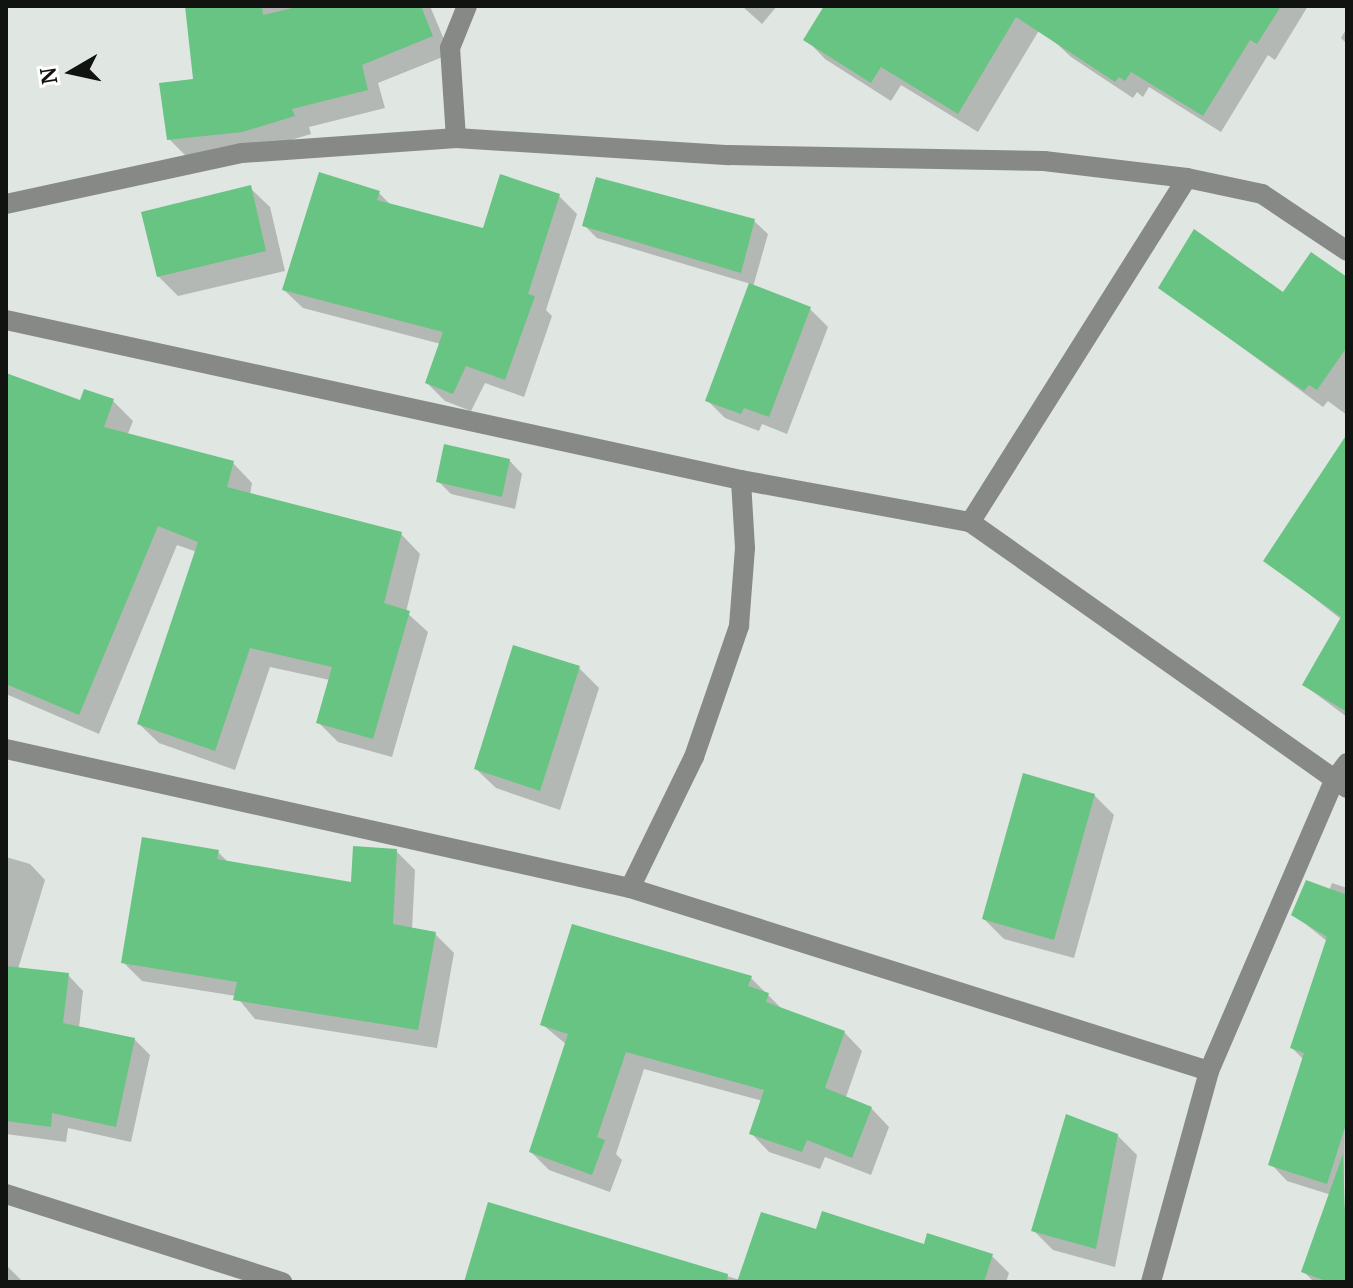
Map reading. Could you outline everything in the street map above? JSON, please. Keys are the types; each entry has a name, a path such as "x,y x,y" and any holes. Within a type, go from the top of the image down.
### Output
{"street":[{"path":"456,138 450,48 467,6"},
{"path":"6,204 242,153 456,138 729,155 1044,161 1187,178 1262,194 1347,251"},
{"path":"970,522 1187,178"},
{"path":"6,320 741,480 970,522 1343,777 1209,1071 1151,1282"},
{"path":"630,888 694,757 739,626 745,548 741,480"},
{"path":"6,749 630,888 1209,1071"},
{"path":"6,1194 282,1282"}],"building":[{"path":"185,6 262,6 263,15 301,6 421,6 433,36 362,65 368,90 292,109 295,116 242,132 167,140 159,83 193,79"},
{"path":"824,6 1281,6 1257,44 1250,40 1203,116 1131,72 1125,81 1119,77 1115,82 1016,17 958,114 881,67 871,83 803,40"},
{"path":"319,172 380,191 377,200 483,228 500,174 560,194 528,294 535,296 505,380 466,366 453,394 425,383 443,332 282,290"},
{"path":"596,177 755,219 741,273 582,226"},
{"path":"251,185 266,251 157,277 141,212"},
{"path":"1194,229 1283,292 1311,252 1347,277 1347,347 1317,390 1309,385 1304,391 1158,288"},
{"path":"749,283 811,307 769,417 744,408 741,414 705,401"},
{"path":"6,373 80,400 84,389 114,399 104,427 234,461 227,487 402,532 384,603 410,611 373,739 316,723 332,667 250,648 215,751 137,724 198,542 158,526 79,715 6,684"},
{"path":"1347,434 1347,712 1302,685 1341,617 1263,561"},
{"path":"444,444 510,459 502,497 436,482"},
{"path":"513,645 580,666 540,791 474,769"},
{"path":"1023,773 1095,794 1054,940 982,919"},
{"path":"142,837 219,850 217,859 351,882 353,846 397,849 393,924 436,932 418,1030 233,1000 237,982 121,963"},
{"path":"1306,880 1347,895 1347,1121 1327,1184 1268,1165 1304,1053 1290,1048 1327,937 1291,915"},
{"path":"572,924 752,976 748,986 769,993 766,1002 845,1031 825,1088 872,1107 852,1158 807,1140 802,1152 749,1134 764,1090 626,1052 597,1137 605,1140 592,1175 529,1152 568,1034 540,1025"},
{"path":"6,966 69,973 63,1023 135,1038 116,1127 52,1113 51,1127 6,1121"},
{"path":"1066,1114 1118,1134 1096,1249 1031,1231"},
{"path":"1343,1154 1347,1282 1329,1282 1301,1272"},
{"path":"488,1202 728,1274 727,1282 464,1282"},
{"path":"822,1211 924,1244 927,1233 993,1254 984,1282 737,1282 761,1212 816,1229"}]}
